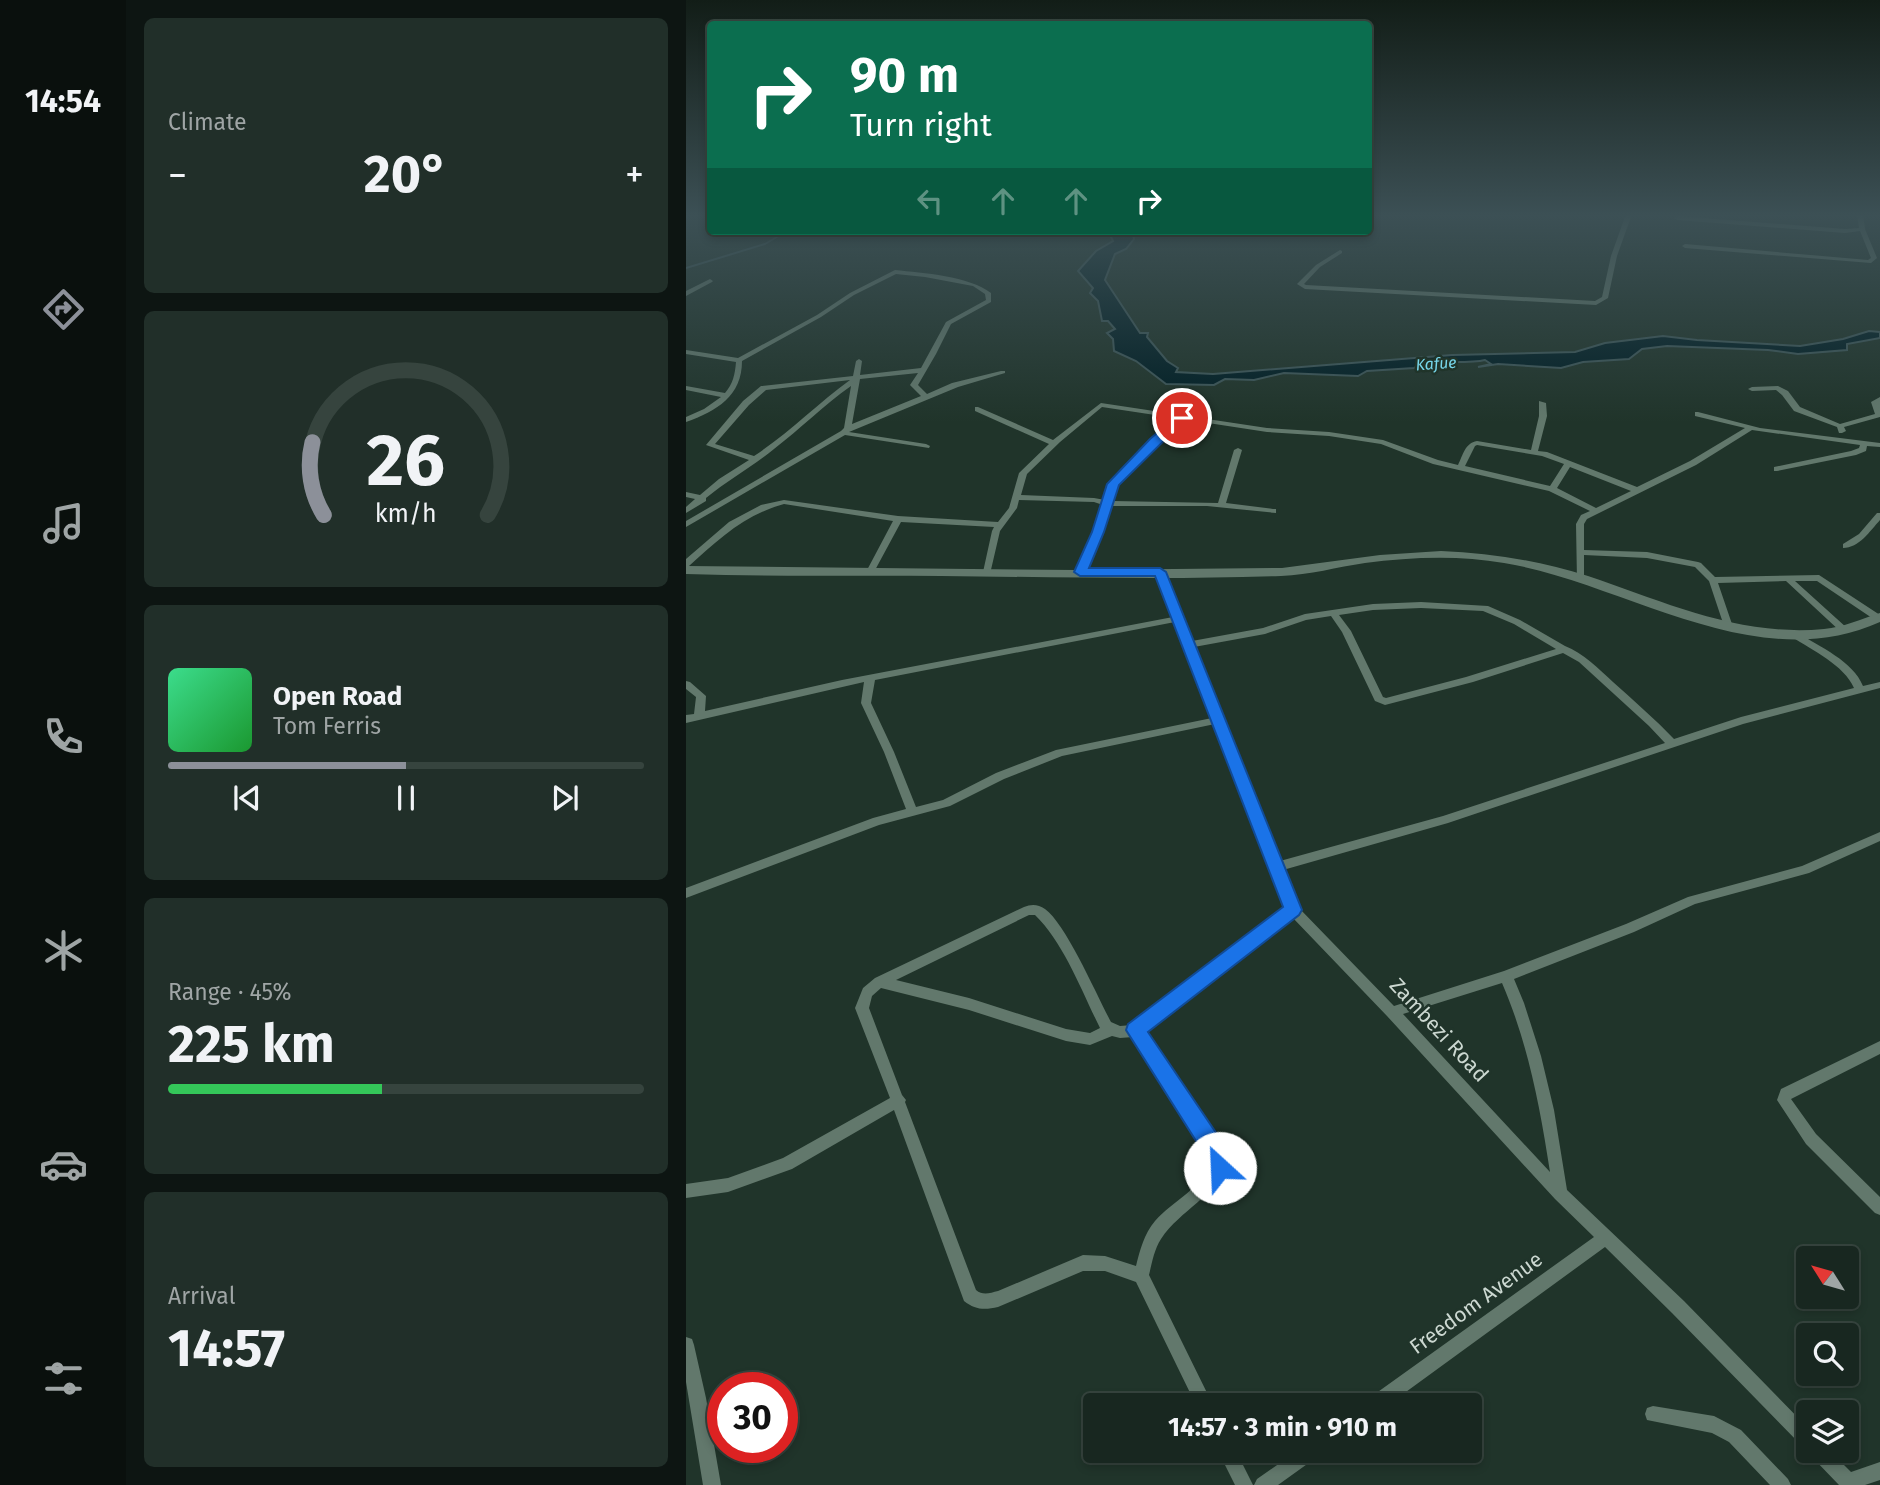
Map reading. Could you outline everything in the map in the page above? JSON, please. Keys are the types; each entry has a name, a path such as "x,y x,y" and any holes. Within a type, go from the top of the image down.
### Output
{"street":[{"path":"686,294 706,283"},
{"path":"686,352 739,360 873,283"},
{"path":"926,397 914,387 948,323 989,301 984,290 966,283"},
{"path":"1301,283 1305,288 1596,303 1605,298 1608,283"},
{"path":"686,419 725,399 738,378 739,360"},
{"path":"846,430 859,361"},
{"path":"755,459 710,445 746,403 768,387 854,380 922,370"},
{"path":"686,524 846,430 955,385 1003,372"},
{"path":"686,511 854,380"},
{"path":"686,387 746,403"},
{"path":"1752,389 1778,388 1797,409 1840,426 1879,415 1875,402 1880,399"},
{"path":"1534,452 1543,416 1542,403"},
{"path":"987,572 999,526 1010,513 1023,473 1098,406 1383,442 1429,460 1552,489 1594,510"},
{"path":"978,409 1054,443"},
{"path":"1698,414 1751,428 1880,445"},
{"path":"1080,572 1098,532 1116,480 1179,418"},
{"path":"1840,426 1849,441"},
{"path":"1580,579 1580,524 1584,517 1702,458 1751,428"},
{"path":"846,430 926,446"},
{"path":"1460,468 1474,443 1534,452 1639,491"},
{"path":"1777,469 1853,453 1863,449 1864,444"},
{"path":"1221,505 1238,450"},
{"path":"1552,489 1567,465"},
{"path":"686,494 703,499"},
{"path":"1015,497 1094,500 1107,503 1221,505 1273,510"},
{"path":"686,567 732,524 778,503 802,503 898,519 999,526"},
{"path":"1846,546 1862,536 1880,515"},
{"path":"870,572 898,519"},
{"path":"1582,552 1647,555 1700,567 1713,580 1728,627"},
{"path":"686,567 733,572 1294,571 1380,558 1453,555 1519,562 1728,627 1795,635 1844,630 1879,618"},
{"name":"Zambezi Road","path":"1160,572 1293,910 1392,1012 1560,1194 1678,1307 1796,1428"},
{"path":"1713,580 1820,579 1879,618"},
{"path":"1790,581 1844,630"},
{"path":"1187,645 1265,631 1296,620 1333,613 1407,605 1485,608 1566,649 1653,723 1673,745"},
{"path":"1333,613 1346,631 1382,701 1469,681 1566,649"},
{"path":"686,719 870,678 1178,619"},
{"path":"1795,635 1834,660 1855,679 1859,689"},
{"path":"870,678 866,703 912,811"},
{"path":"686,684 701,696 699,716"},
{"path":"1276,867 1444,820 1741,721 1880,685"},
{"path":"686,893 841,833 946,803 1000,776 1073,749 1218,720"},
{"path":"1392,1012 1506,976 1630,928 1682,904 1805,870 1880,836"},
{"path":"1111,1030 1106,1026 1057,934 1040,912 1035,910 1016,916 880,982 865,993 862,1008 899,1100 927,1186 970,1295 979,1302 987,1303 1017,1292 1063,1269 1086,1262 1110,1265 1141,1276 1199,1393"},
{"path":"880,982 969,1004 1090,1040 1111,1030 1136,1030 1293,910"},
{"path":"1506,976 1533,1044 1560,1194"},
{"path":"1136,1030 1221,1162 1217,1175 1170,1215 1155,1234 1141,1276"},
{"path":"1880,1046 1786,1094 1784,1100 1811,1139 1880,1208"},
{"path":"686,1191 745,1180 788,1164 899,1100"},
{"name":"Freedom Avenue","path":"1391,1393 1605,1238"},
{"path":"686,1345 692,1401 712,1485"},
{"path":"1653,1413 1714,1425 1735,1436 1782,1485"},
{"path":"1233,1463 1244,1485"},
{"path":"1263,1485 1294,1463"},
{"path":"1830,1463 1850,1484 1880,1471"}],"water":[{"path":"1089,283 1107,283 1140,333 1148,333 1147,337 1167,361 1178,368 1176,372 1213,374 1452,355 1575,352 1605,343 1663,336 1800,346 1843,339 1869,331 1880,332 1880,338 1847,344 1847,350 1798,354 1768,350 1667,346 1642,349 1629,359 1583,362 1561,368 1498,364 1478,367 1491,364 1485,360 1429,363 1414,368 1367,371 1358,376 1284,373 1254,380 1225,379 1214,385 1166,384 1136,361 1114,351 1113,339 1107,333 1115,329 1108,321 1102,321 1098,301 1090,293 1093,288"}],"route":[{"path":"1182,418 1154,441 1116,480 1098,532 1080,572 1160,572 1293,910 1136,1030 1219,1157 1220,1168"}],"water label":[{"name":"Kafue","path":"1436,363"}]}
